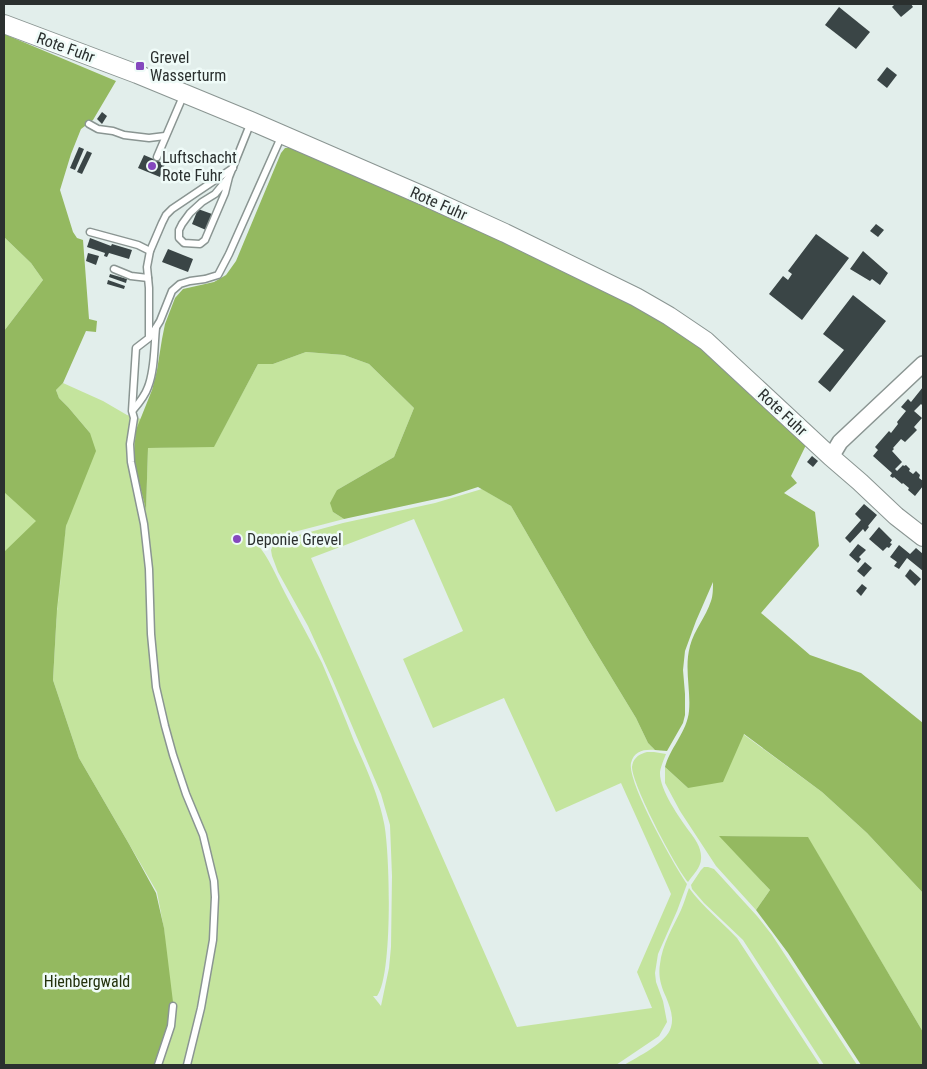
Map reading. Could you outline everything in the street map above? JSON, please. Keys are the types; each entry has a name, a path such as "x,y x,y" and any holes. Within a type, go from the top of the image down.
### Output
{"main road":[{"name":"Rote Fuhr","path":"4,24 85,54 251,121 505,233 636,297 706,341 896,516 923,537"}],"street":[{"path":"831,457 840,442 923,364"}],"lane":[{"path":"157,157 184,93"},
{"path":"229,177 215,194 190,213 182,224 179,230 179,238 184,243 200,244 205,240 225,193 229,177 251,121"},
{"path":"89,124 98,129 149,138 165,136"},
{"path":"187,1065 201,1008 213,940 214,880 203,835 186,794 173,755 156,687 149,569 144,524 131,462 130,444 134,418 132,411 136,348 149,338 160,322 172,291 180,284 218,275 282,135"},
{"path":"149,338 147,267 150,251 166,215 233,168"},
{"path":"90,232 138,245 150,251"},
{"path":"114,269 131,276 148,278"},
{"path":"132,411 143,398 148,387 152,372 156,327"},
{"path":"158,1065 172,1026 174,1006"}],"green space":[{"name":"Hienbergwald","path":"4,34 116,81 93,120 81,129 60,190 73,232 77,238 83,240 89,319 97,321 96,332 86,331 63,383 56,390 59,398 90,433 96,451 66,526 57,609 53,680 79,758 156,893 164,928 173,1002 171,1025 158,1065 4,1065 4,552 36,521 4,492 4,331 43,280 31,263 4,237"},
{"path":"285,148 299,148 481,230 654,315 700,345 806,445 791,476 797,483 784,493 815,512 819,546 761,613 810,655 861,673 923,723 923,893 867,833 822,792 744,734 723,782 688,788 665,767 688,719 688,654 692,640 711,601 713,582 685,651 683,670 685,715 683,723 667,751 655,750 648,743 636,718 511,506 478,487 450,496 344,519 333,512 330,503 337,490 394,457 414,408 369,364 344,355 306,352 273,364 258,364 214,447 148,448 146,510 135,466 136,430 152,390 165,324 175,298 183,289 214,282 226,275 236,261 281,153"},
{"path":"4,237 31,263 43,280 4,331"},
{"path":"306,352 344,355 369,364 414,408 394,457 337,490 333,512 344,519 271,538 262,537 256,543 269,560 322,663 371,781 382,813 388,859 388,940 382,984 377,996 373,996 381,1006 389,968 392,876 390,825 381,794 333,681 308,626 278,572 271,550 277,541 343,523 435,503 482,489 511,506 636,718 648,743 655,750 643,751 634,756 631,763 632,773 636,787 653,824 687,884 658,954 655,973 656,982 663,1001 667,1022 659,1036 616,1065 158,1065 173,1006 168,978 164,929 157,892 79,758 53,680 57,613 4,1065 4,480 64,541 66,526 90,433 59,398 56,390 63,383 103,401 127,415 141,419 135,441 135,464 146,508 148,448 214,446 258,364 273,364","holes":["414,519 463,631 403,659 433,728 504,698 556,812 621,783 671,894 637,972 652,1008 517,1027 311,558"]},
{"path":"743,734 822,792 867,833 923,893 923,1032 808,838 720,836 770,890 756,910 716,866 680,811 665,783 665,767 688,788"},
{"path":"647,752 666,754 660,772 663,786 670,803 699,847 700,865 688,882 674,861 656,826 634,777 632,767 635,759"},
{"path":"719,836 808,837 923,1032 923,1065 861,1065 788,953 756,910 770,890"},
{"path":"704,867 714,869 772,935 857,1065 824,1065 743,940 692,889 691,885"},
{"path":"689,888 706,908 737,938 820,1065 624,1065 658,1044 664,1039 671,1027 672,1016 660,981 660,964 665,943"}],"building":[{"path":"895,4 911,4 913,7 901,17 892,7"},
{"path":"839,7 870,32 856,49 825,25"},
{"path":"887,67 897,75 887,88 877,80"},
{"path":"102,112 107,116 102,124 97,119"},
{"path":"79,147 84,149 75,170 70,168"},
{"path":"87,151 92,153 82,174 77,172"},
{"name":"Luftschacht Rote Fuhr","path":"144,155 165,164 160,177 138,168"},
{"path":"198,209 212,214 206,230 192,224"},
{"path":"876,224 884,230 878,237 870,231"},
{"path":"816,234 849,258 802,320 769,294 783,276 788,280 792,274 788,271"},
{"path":"90,238 111,246 112,244 132,250 129,259 109,253 107,257 104,256 105,253 87,247"},
{"path":"168,249 193,259 188,272 162,262"},
{"path":"863,251 888,273 880,285 872,279 870,281 850,269"},
{"path":"88,253 99,256 96,265 86,261"},
{"path":"110,274 127,279 126,283 109,277"},
{"path":"108,280 125,286 124,289 107,284"},
{"path":"853,295 886,321 830,392 818,382 844,350 823,334"},
{"path":"923,387 923,406 921,404 914,411 922,418 914,427 917,430 905,442 901,439 892,451 902,462 895,469 897,471 903,465 906,465 913,474 916,471 920,475 919,478 923,481 923,486 915,496 903,483 890,476 892,473 873,456 878,450 875,447 889,431 891,433 906,411 901,407 908,399 911,402"},
{"path":"812,456 818,461 813,467 807,462"},
{"path":"864,504 877,515 865,532 863,529 850,543 845,538 861,520 855,514"},
{"path":"879,527 892,540 889,548 887,547 883,551 869,539"},
{"path":"858,544 866,550 859,557 861,559 858,563 849,555"},
{"path":"899,545 910,554 916,548 923,554 923,571 907,558 899,569 894,566 897,562 890,557"},
{"path":"865,562 872,568 864,577 857,571"},
{"path":"910,569 921,579 915,586 905,576"},
{"path":"862,584 867,588 861,596 856,591"}],"place":[{"name":"Grevel Wasserturm","path":"140,66"},
{"name":"Luftschacht Rote Fuhr","path":"152,166"},
{"name":"Deponie Grevel","path":"237,539"}]}
